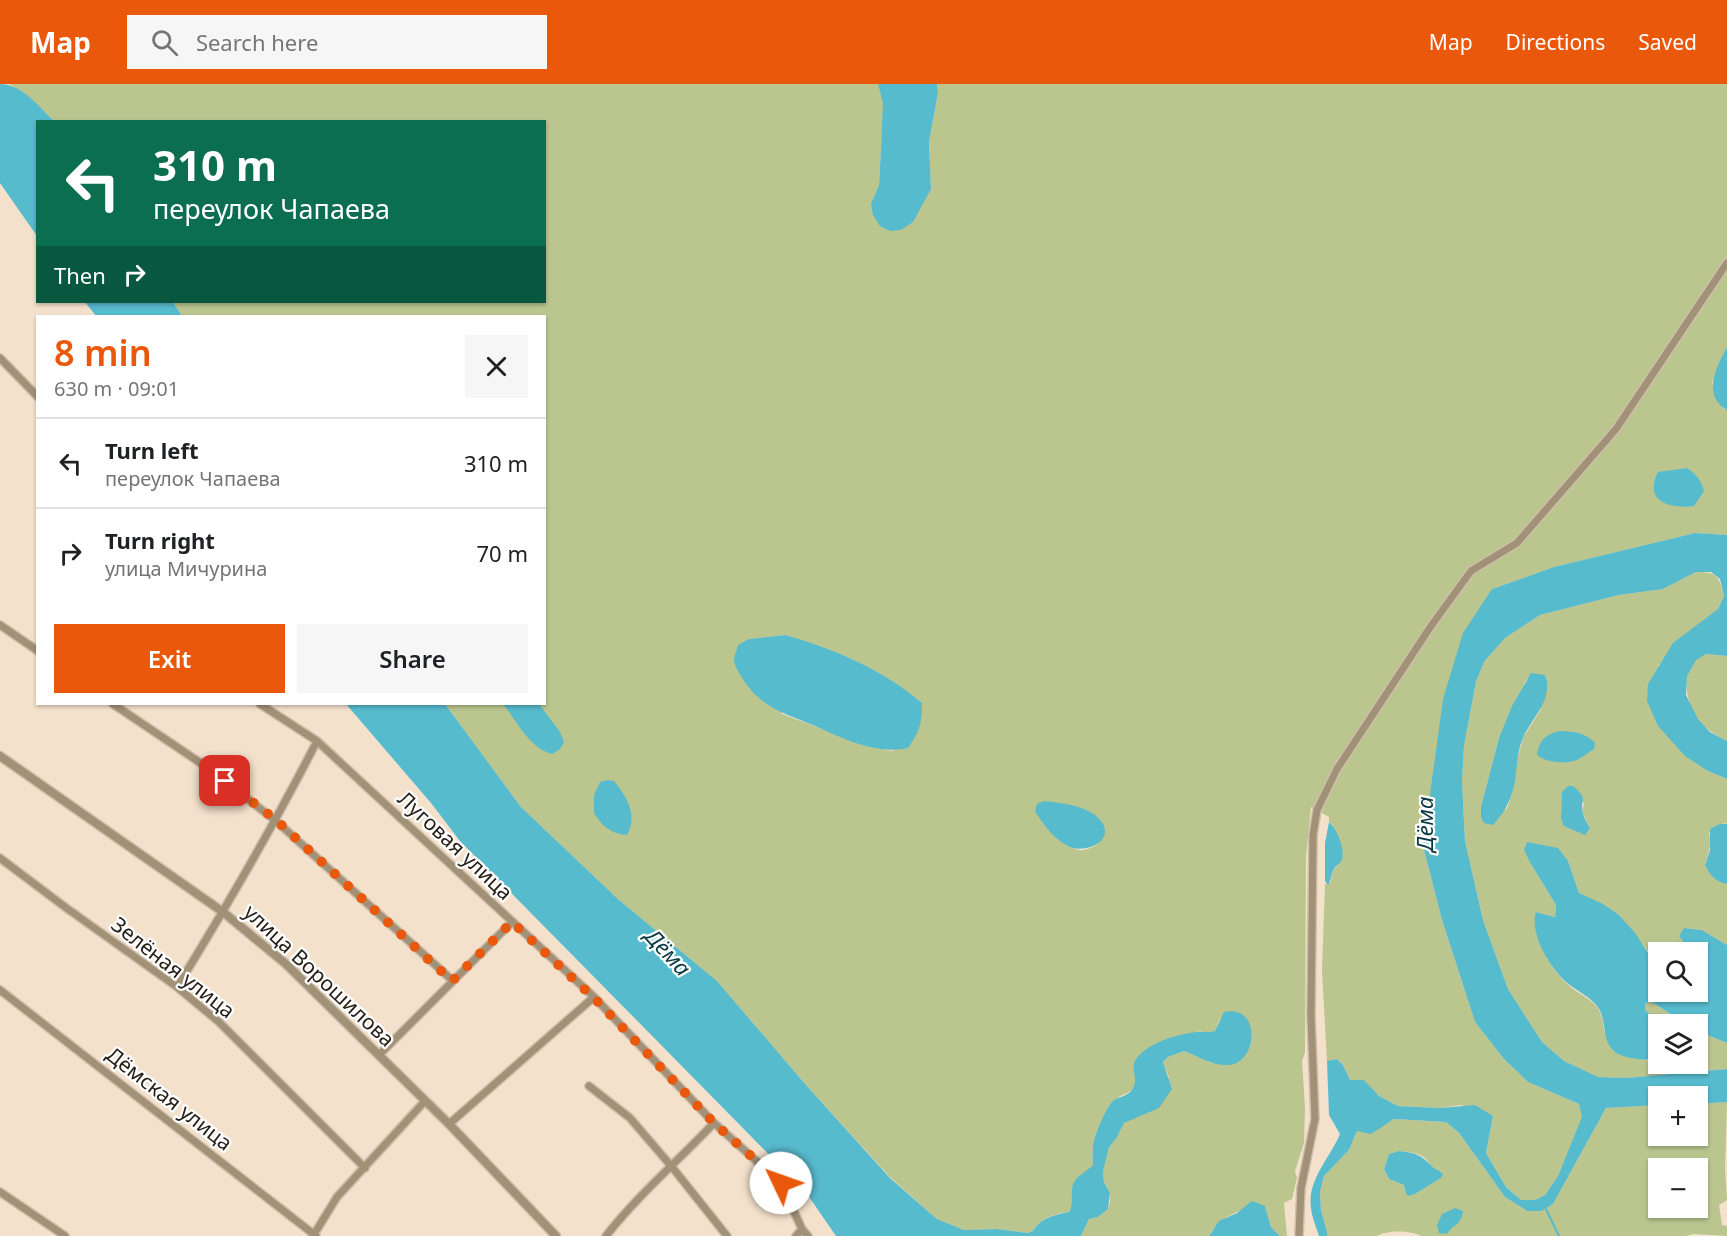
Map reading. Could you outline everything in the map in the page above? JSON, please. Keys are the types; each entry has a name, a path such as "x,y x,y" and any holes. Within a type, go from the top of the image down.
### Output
{"street":[{"path":"1299,1236 1300,1188 1315,1119 1311,1016 1313,835 1317,810 1337,769 1451,599 1472,572 1517,543 1616,429 1727,263"},
{"path":"0,358 36,395"},
{"path":"0,625 36,650"},
{"path":"114,705 208,768 276,820 452,981"},
{"name":"Луговая улица","path":"262,705 317,741 594,998 714,1123 781,1183 802,1229 808,1236"},
{"path":"177,987 276,820 317,741"},
{"name":"улица Ворошилова","path":"0,756 223,912 286,964 449,1124 556,1236"},
{"name":"Зелёная улица","path":"0,858 177,987 219,1022 364,1168"},
{"path":"379,1055 512,922"},
{"name":"Дёмская улица","path":"0,990 314,1235"},
{"path":"449,1124 594,998"},
{"path":"589,1086 630,1118 727,1236"},
{"path":"314,1235 337,1197 425,1101"},
{"path":"606,1236 625,1212 714,1123"},
{"path":"0,1192 65,1236"},
{"path":"795,1236 802,1229"}],"green space":[{"path":"9,84 878,84 884,103 879,185 871,205 931,189 929,142 938,93 937,84 1727,84 1727,347 1712,383 1723,408 1727,410 1727,535 1695,533 1554,567 1492,589 1423,846 1442,920 1475,1022 1504,1059 1528,1082 1579,1104 1583,1117 1558,1176 1545,1195 1535,1200 1521,1200 1506,1187 1486,1153 1493,1116 1461,1105 1440,1108 1398,1106 1379,1096 1364,1081 1350,1080 1343,1065 1337,1059 1327,1061 1322,971 1325,884 1330,883 1333,871 1340,863 1329,817 1311,807 1306,857 1305,1053 1302,1061 1305,1108 1304,1143 1295,1171 1297,1178 1292,1199 1284,1203 1287,1236 1280,1236 1271,1227 1265,1206 1233,1214 1219,1223 1209,1236 1081,1236 1089,1219 1098,1217 1108,1209 1110,1193 1104,1182 1103,1172 1109,1147 1124,1123 1131,1119 1169,1077 1163,1063 1168,1057 1184,1051 1212,1063 1252,1038 1249,1024 1242,1014 1220,1019 1215,1031 1209,1033 1199,1031 1134,1067 1135,1084 1130,1091 1113,1103 1100,1124 1095,1135 1093,1165 1086,1173 1069,1212 1049,1217 1028,1233 997,1229 964,1230 937,1219 890,1177 806,1085 717,981 619,900 521,807 446,705 546,705 546,315 181,315 174,303 546,303 546,120 53,120 24,93","holes":["785,635 821,646 875,670 922,703 893,751 870,747 782,714 749,639","1051,802 1083,809 1098,844 1086,850 1072,848 1041,821"]},
{"path":"1696,572 1716,576 1724,596 1718,609 1658,666 1708,771 1727,779 1727,824 1709,833 1710,846 1705,865 1713,877 1727,884 1727,945 1702,930 1684,928 1688,942 1648,942 1648,951 1619,915 1579,893 1568,861 1531,864 1556,905 1555,917 1536,912 1540,940 1551,964 1570,987 1596,1006 1603,1021 1604,1032 1648,1061 1648,1074 1671,1074 1626,1078 1597,1077 1564,1061 1542,1042 1508,989 1483,920 1465,841 1462,781 1464,746 1476,682 1484,662 1505,638 1540,615 1619,595 1663,589","holes":["1527,678 1541,709 1523,738 1507,809 1481,807 1499,738","1562,792 1584,803 1582,812 1590,828 1561,811"]},
{"path":"1706,654 1727,656 1727,741 1700,722 1689,702 1686,683 1688,673 1697,658"},
{"path":"1652,1002 1671,1014 1650,1014 1645,1010 1645,1003"},
{"path":"1708,1035 1727,1043 1727,1069 1708,1071"},
{"path":"1727,1102 1725,1169 1727,1200 1719,1205 1722,1225 1727,1226 1727,1236 1693,1234 1686,1236 1421,1236 1399,1232 1377,1236 1328,1236 1321,1210 1320,1192 1324,1176 1349,1150 1357,1131 1386,1124 1394,1119 1446,1122 1459,1133 1505,1197 1527,1211 1542,1211 1553,1204 1606,1108 1648,1106 1648,1146 1708,1146 1708,1103","holes":["1399,1151 1425,1158 1441,1178 1409,1196 1406,1194 1404,1185 1389,1179 1384,1169 1389,1154"]}],"water":[{"path":"0,84 23,92 53,120 36,120 36,235 0,183"},
{"path":"878,84 937,84 938,93 929,142 931,189 913,222 901,230 890,231 880,226 873,215 871,204 879,185 883,103"},
{"path":"86,303 174,303 181,315 95,315"},
{"path":"1727,347 1727,410 1719,404 1713,388 1716,371"},
{"path":"1687,468 1698,478 1704,491 1694,506 1676,506 1656,497 1654,482 1658,472"},
{"path":"1695,533 1727,535 1727,656 1706,654 1696,660 1687,676 1686,695 1698,719 1710,732 1727,741 1727,779 1708,771 1685,756 1658,726 1647,701 1648,684 1673,643 1718,609 1724,596 1720,579 1711,572 1696,572 1663,589 1619,595 1540,615 1505,638 1484,662 1476,682 1464,746 1462,781 1465,841 1483,920 1508,989 1542,1042 1564,1061 1598,1077 1708,1074 1708,1071 1727,1069 1727,1102 1708,1103 1708,1086 1648,1086 1648,1106 1606,1108 1553,1204 1542,1211 1527,1211 1505,1197 1459,1133 1446,1122 1394,1119 1371,1134 1357,1131 1349,1150 1324,1176 1320,1192 1321,1210 1328,1236 1319,1236 1311,1208 1312,1188 1340,1134 1329,1115 1327,1061 1337,1059 1343,1065 1350,1080 1364,1080 1379,1096 1398,1106 1440,1108 1475,1105 1493,1116 1486,1153 1506,1187 1521,1200 1535,1200 1545,1195 1558,1176 1582,1117 1579,1104 1528,1082 1504,1059 1475,1022 1442,920 1423,846 1443,699 1463,633 1492,589 1554,567"},
{"path":"785,635 821,646 857,661 891,680 922,703 919,727 908,748 896,750 873,748 849,741 783,713 756,695 735,666 734,659 738,645 749,639"},
{"path":"1531,673 1545,675 1547,692 1541,708 1520,745 1514,786 1507,806 1493,825 1484,823 1481,817 1481,807 1499,738 1512,706"},
{"name":"Дёма","path":"347,705 446,705 521,807 619,900 717,981 890,1178 937,1219 964,1230 997,1229 1028,1233 1049,1217 1069,1212 1074,1182 1093,1165 1094,1142 1104,1115 1114,1100 1133,1088 1135,1061 1146,1049 1181,1035 1215,1031 1224,1012 1236,1012 1245,1017 1252,1035 1250,1045 1246,1055 1239,1062 1229,1065 1212,1063 1184,1051 1168,1057 1163,1062 1172,1089 1159,1108 1124,1123 1109,1147 1103,1172 1104,1182 1110,1193 1108,1209 1098,1217 1089,1219 1081,1236 836,1236 805,1191 460,841 431,803"},
{"path":"504,705 540,705 560,732 564,742 560,749 552,754 537,746 524,733"},
{"path":"1561,731 1579,733 1587,737 1595,743 1594,749 1577,760 1567,762 1551,761 1537,755 1539,745 1544,738"},
{"path":"614,781 630,806 631,820 627,835 616,833 608,828 594,813 594,795 600,782"},
{"path":"1568,786 1573,786 1583,797 1583,814 1590,828 1585,835 1564,826 1561,819 1562,792"},
{"path":"1044,801 1076,806 1092,813 1103,824 1105,831 1101,841 1096,845 1076,849 1060,841 1050,832 1035,811 1037,804"},
{"path":"1329,822 1340,839 1343,855 1328,885 1325,881 1325,843"},
{"path":"1720,824 1727,824 1727,884 1713,878 1705,865 1710,850 1710,829"},
{"path":"1527,842 1558,848 1568,861 1579,893 1603,904 1619,915 1636,934 1648,953 1648,1002 1652,1002 1645,1003 1645,1010 1650,1014 1648,1014 1648,1060 1623,1056 1614,1051 1607,1041 1599,1009 1560,976 1542,950 1535,930 1536,912 1555,917 1556,905 1524,850"},
{"path":"1684,928 1702,930 1727,945 1727,1043 1708,1035 1708,1014 1671,1014 1652,1002 1708,1002 1708,942 1684,942 1679,936"},
{"path":"1399,1151 1420,1156 1443,1174 1441,1178 1409,1196 1406,1194 1404,1185 1389,1179 1384,1169 1389,1154"},
{"path":"1252,1201 1265,1206 1271,1227 1280,1236 1209,1236 1219,1221 1237,1213"},
{"path":"1455,1208 1463,1211 1459,1222 1447,1234 1439,1233 1437,1225 1442,1214"}],"waterway":[{"path":"1546,1209 1559,1236"}],"route":[{"path":"225,781 276,820 452,981 512,922 594,998 714,1123 781,1183"}]}
